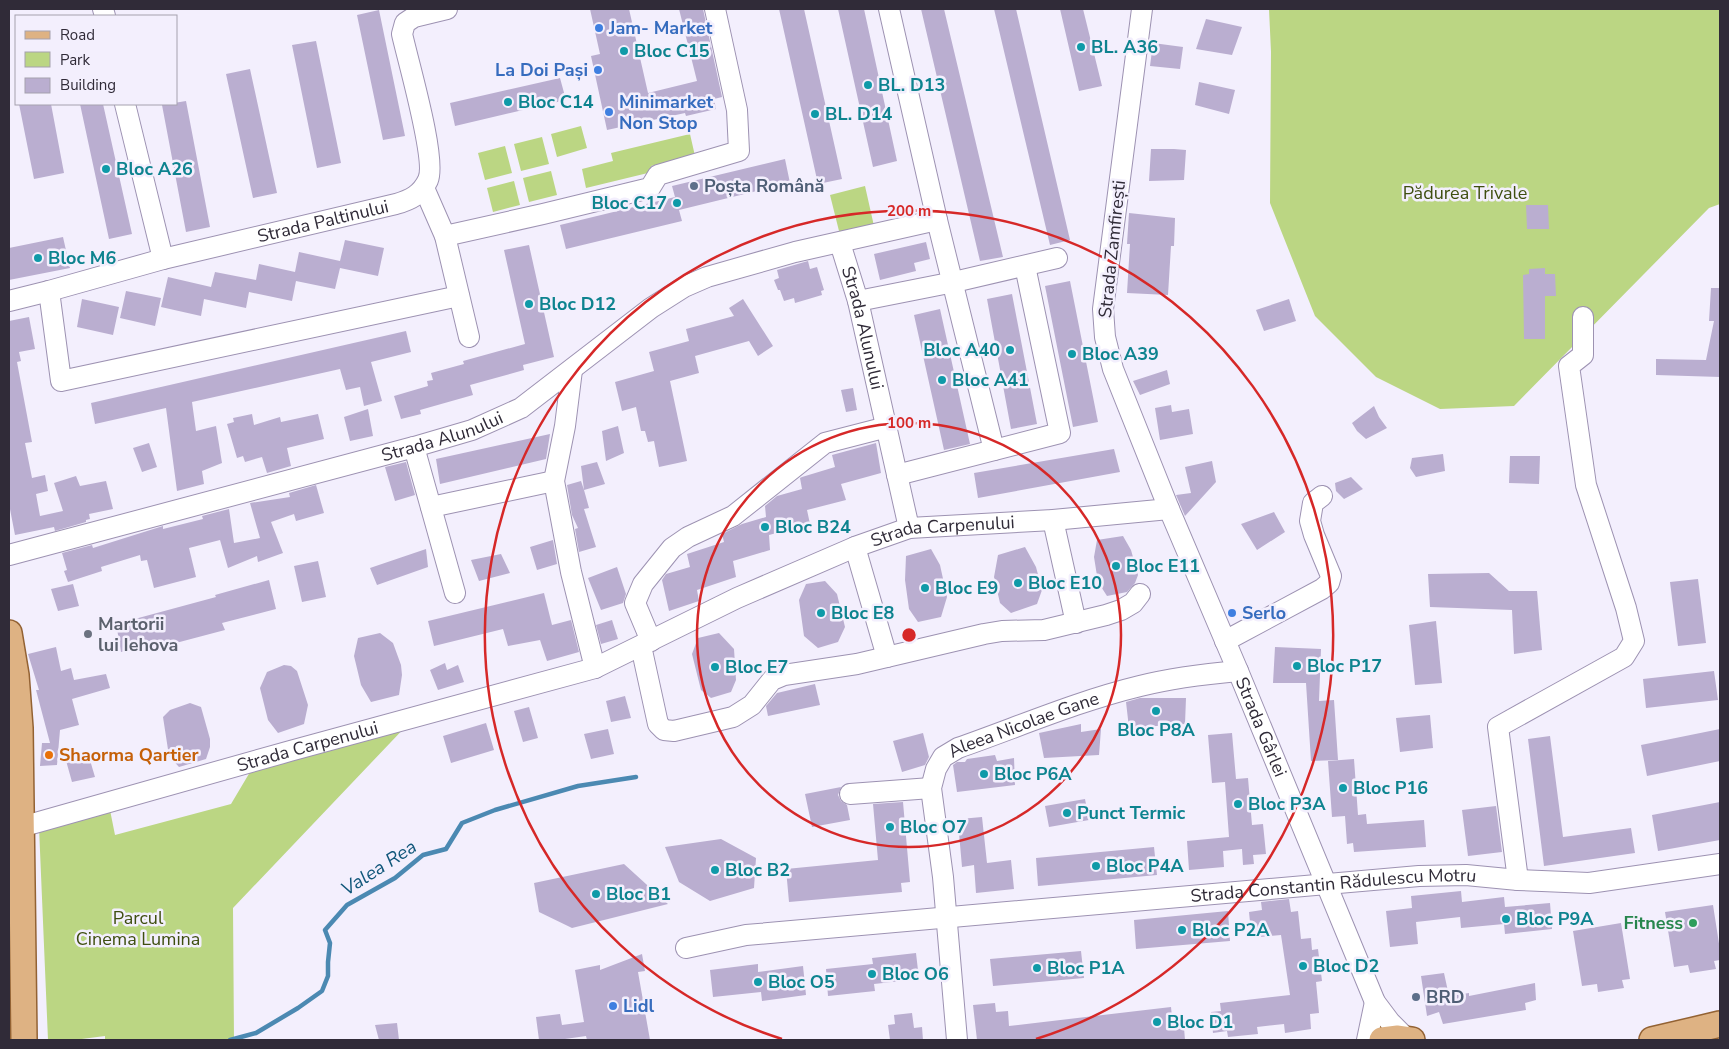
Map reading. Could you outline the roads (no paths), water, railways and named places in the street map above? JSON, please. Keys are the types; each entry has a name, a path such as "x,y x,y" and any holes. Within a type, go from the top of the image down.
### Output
{"main road":[{"path":"9,632 16,675 20,728 15,826 24,1040"},
{"path":"1652,1040 1720,1024"},
{"path":"1382,1040 1398,1038 1409,1040"}],"street":[{"path":"447,9 414,17 405,23 402,34 427,144 430,165 429,178 424,188 445,236 469,337"},
{"path":"445,236 650,188 658,175 739,152 737,110 714,9"},
{"path":"889,9 937,220 954,282 994,450"},
{"name":"Strada Zamfirești","path":"1142,9 1106,279 1105,337 1113,369 1169,509"},
{"path":"125,105 163,259"},
{"name":"Strada Paltinului","path":"9,300 49,291 163,259 396,204 412,199 424,188"},
{"name":"Strada Alunului","path":"9,554 472,430 521,408 651,308 684,287 707,277 795,252 937,220"},
{"name":"Strada Alunului","path":"840,243 858,301 909,528"},
{"path":"858,301 954,282 1057,258"},
{"path":"897,475 1060,433 1025,266"},
{"path":"49,291 62,381 460,296"},
{"path":"1518,880 1498,727 1624,658 1634,641 1626,608 1586,485 1570,366 1583,355 1584,317"},
{"path":"572,370 565,426 554,481 571,572 595,668"},
{"path":"887,427 824,443 733,516 688,537 672,548 643,584 635,603 643,626 658,724 664,730 674,731 733,717 752,705 772,680 784,675 857,664 984,634 1002,631 1044,630 1121,610 1133,603 1140,594"},
{"path":"414,447 455,594"},
{"path":"431,507 554,481"},
{"path":"1225,641 1322,589 1329,583 1331,576 1310,521 1313,502 1322,496"},
{"name":"Strada Carpenului","path":"15,826 595,668 737,598 855,547 909,528 1053,520 1169,509"},
{"name":"Strada Gârlei","path":"1169,509 1375,1002 1390,1022 1409,1040"},
{"path":"1053,520 1076,622"},
{"path":"855,547 887,657"},
{"name":"Aleea Nicolae Gane","path":"947,918 931,788 936,769 943,757 958,748 1080,704 1139,686 1198,675 1238,671"},
{"path":"850,794 931,788"},
{"name":"Strada Constantin Rădulescu Motru","path":"686,948 746,935 1419,876 1457,875 1588,883 1720,864"},
{"path":"947,918 957,1040"},
{"path":"1367,1040 1375,1002"}],"waterway":[{"name":"Valea Rea","path":"230,1040 256,1033 322,991 328,976 330,943 325,930 347,905 395,878 423,855 446,849 462,823 495,810 578,786 636,777"}],"place":[{"name":"Jam- Market","path":"599,28"},
{"name":"BL. A36","path":"1081,47"},
{"name":"Bloc C15","path":"624,51"},
{"name":"La Doi Pași","path":"598,70"},
{"name":"BL. D13","path":"868,85"},
{"name":"Bloc C14","path":"508,102"},
{"name":"Minimarket Non Stop","path":"609,112"},
{"name":"BL. D14","path":"815,114"},
{"name":"Bloc A26","path":"106,169"},
{"name":"Poșta Română","path":"694,186"},
{"name":"Bloc C17","path":"677,203"},
{"name":"Bloc M6","path":"38,258"},
{"name":"Bloc D12","path":"529,304"},
{"name":"Bloc A40","path":"1010,350"},
{"name":"Bloc A39","path":"1072,354"},
{"name":"Bloc A41","path":"942,380"},
{"name":"Bloc B24","path":"765,527"},
{"name":"Bloc E11","path":"1116,566"},
{"name":"Bloc E10","path":"1018,583"},
{"name":"Bloc E9","path":"925,588"},
{"name":"Bloc E8","path":"821,613"},
{"name":"Serlo","path":"1232,613"},
{"name":"Martorii lui Iehova","path":"88,634"},
{"name":"Bloc P17","path":"1297,666"},
{"name":"Bloc E7","path":"715,667"},
{"name":"Bloc P8A","path":"1156,711"},
{"name":"Shaorma Qartier","path":"49,755"},
{"name":"Bloc P6A","path":"984,774"},
{"name":"Bloc P16","path":"1343,788"},
{"name":"Bloc P3A","path":"1238,804"},
{"name":"Punct Termic","path":"1067,813"},
{"name":"Bloc O7","path":"890,827"},
{"name":"Bloc P4A","path":"1096,866"},
{"name":"Bloc B2","path":"715,870"},
{"name":"Bloc B1","path":"596,894"},
{"name":"Bloc P9A","path":"1506,919"},
{"name":"Fitness","path":"1693,923"},
{"name":"Bloc P2A","path":"1182,930"},
{"name":"Bloc D2","path":"1303,966"},
{"name":"Bloc P1A","path":"1037,968"},
{"name":"Bloc O6","path":"872,974"},
{"name":"Bloc O5","path":"758,982"},
{"name":"BRD","path":"1416,997"},
{"name":"Lidl","path":"613,1006"},
{"name":"Bloc D1","path":"1157,1022"}],"park label":[{"name":"Pădurea Trivale","path":"1465,193"},
{"name":"Parcul Cinema Lumina","path":"138,928"}]}
